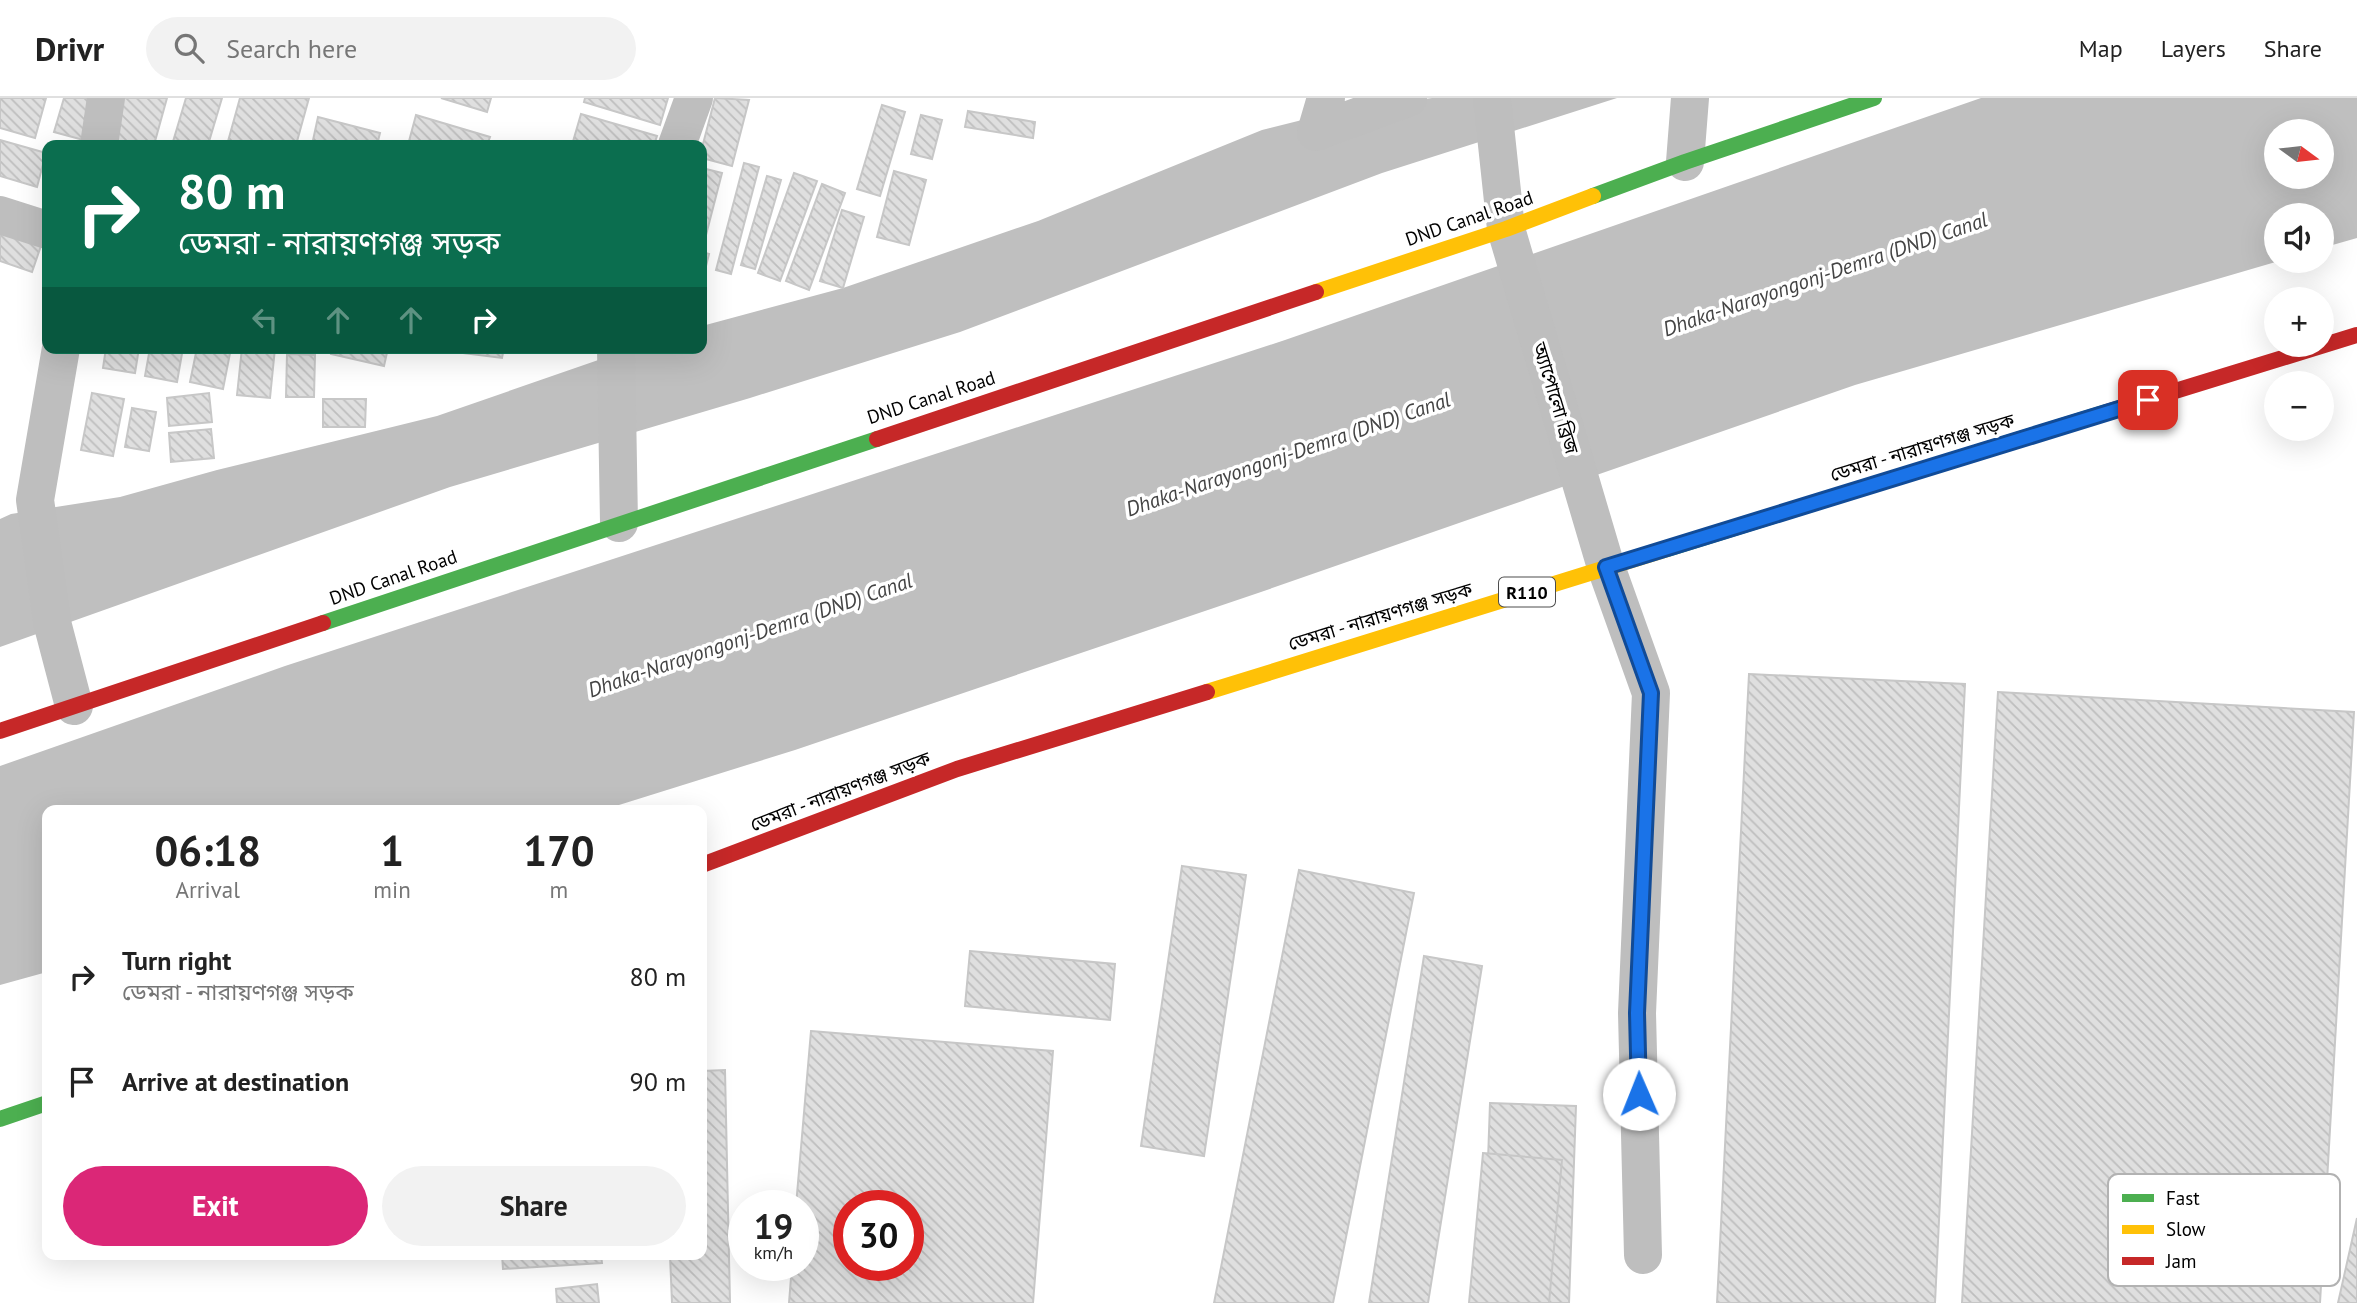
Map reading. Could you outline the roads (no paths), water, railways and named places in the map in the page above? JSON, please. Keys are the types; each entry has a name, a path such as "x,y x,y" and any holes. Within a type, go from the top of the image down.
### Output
{"street":[{"path":"100,140 106,98"},
{"path":"679,140 694,98"},
{"path":"1326,98 1316,132 1408,98"},
{"name":"অ্যাপোলো ব্রিজ","path":"1492,98 1506,229 1606,567 1651,693 1637,1013 1643,1255"},
{"path":"1685,162 1690,98"},
{"name":"DND Canal Road","path":"0,731 1506,229 1685,162 1874,98"},
{"path":"0,215 42,228"},
{"name":"ডেমরা - নারায়ণগঞ্জ সড়ক","path":"707,862 957,769 2357,335"},
{"path":"60,354 35,500 53,626 74,706"},
{"path":"616,354 619,523"},
{"path":"0,1119 42,1105"}],"water":[{"path":"1432,98 1617,98 1382,173 960,332 450,487 0,647 0,519 11,514 120,497 217,470 437,416 616,354 707,354 707,325 843,288 1038,221 1262,130 1346,109"},
{"name":"Dhaka-Narayongonj-Demra (DND) Canal","path":"1981,98 2357,98 2357,238 2334,245 2334,203 2264,203 2264,265 1855,385 1261,592 795,750 619,805 42,805 42,973 0,985 0,766 285,666 1285,340"}]}
